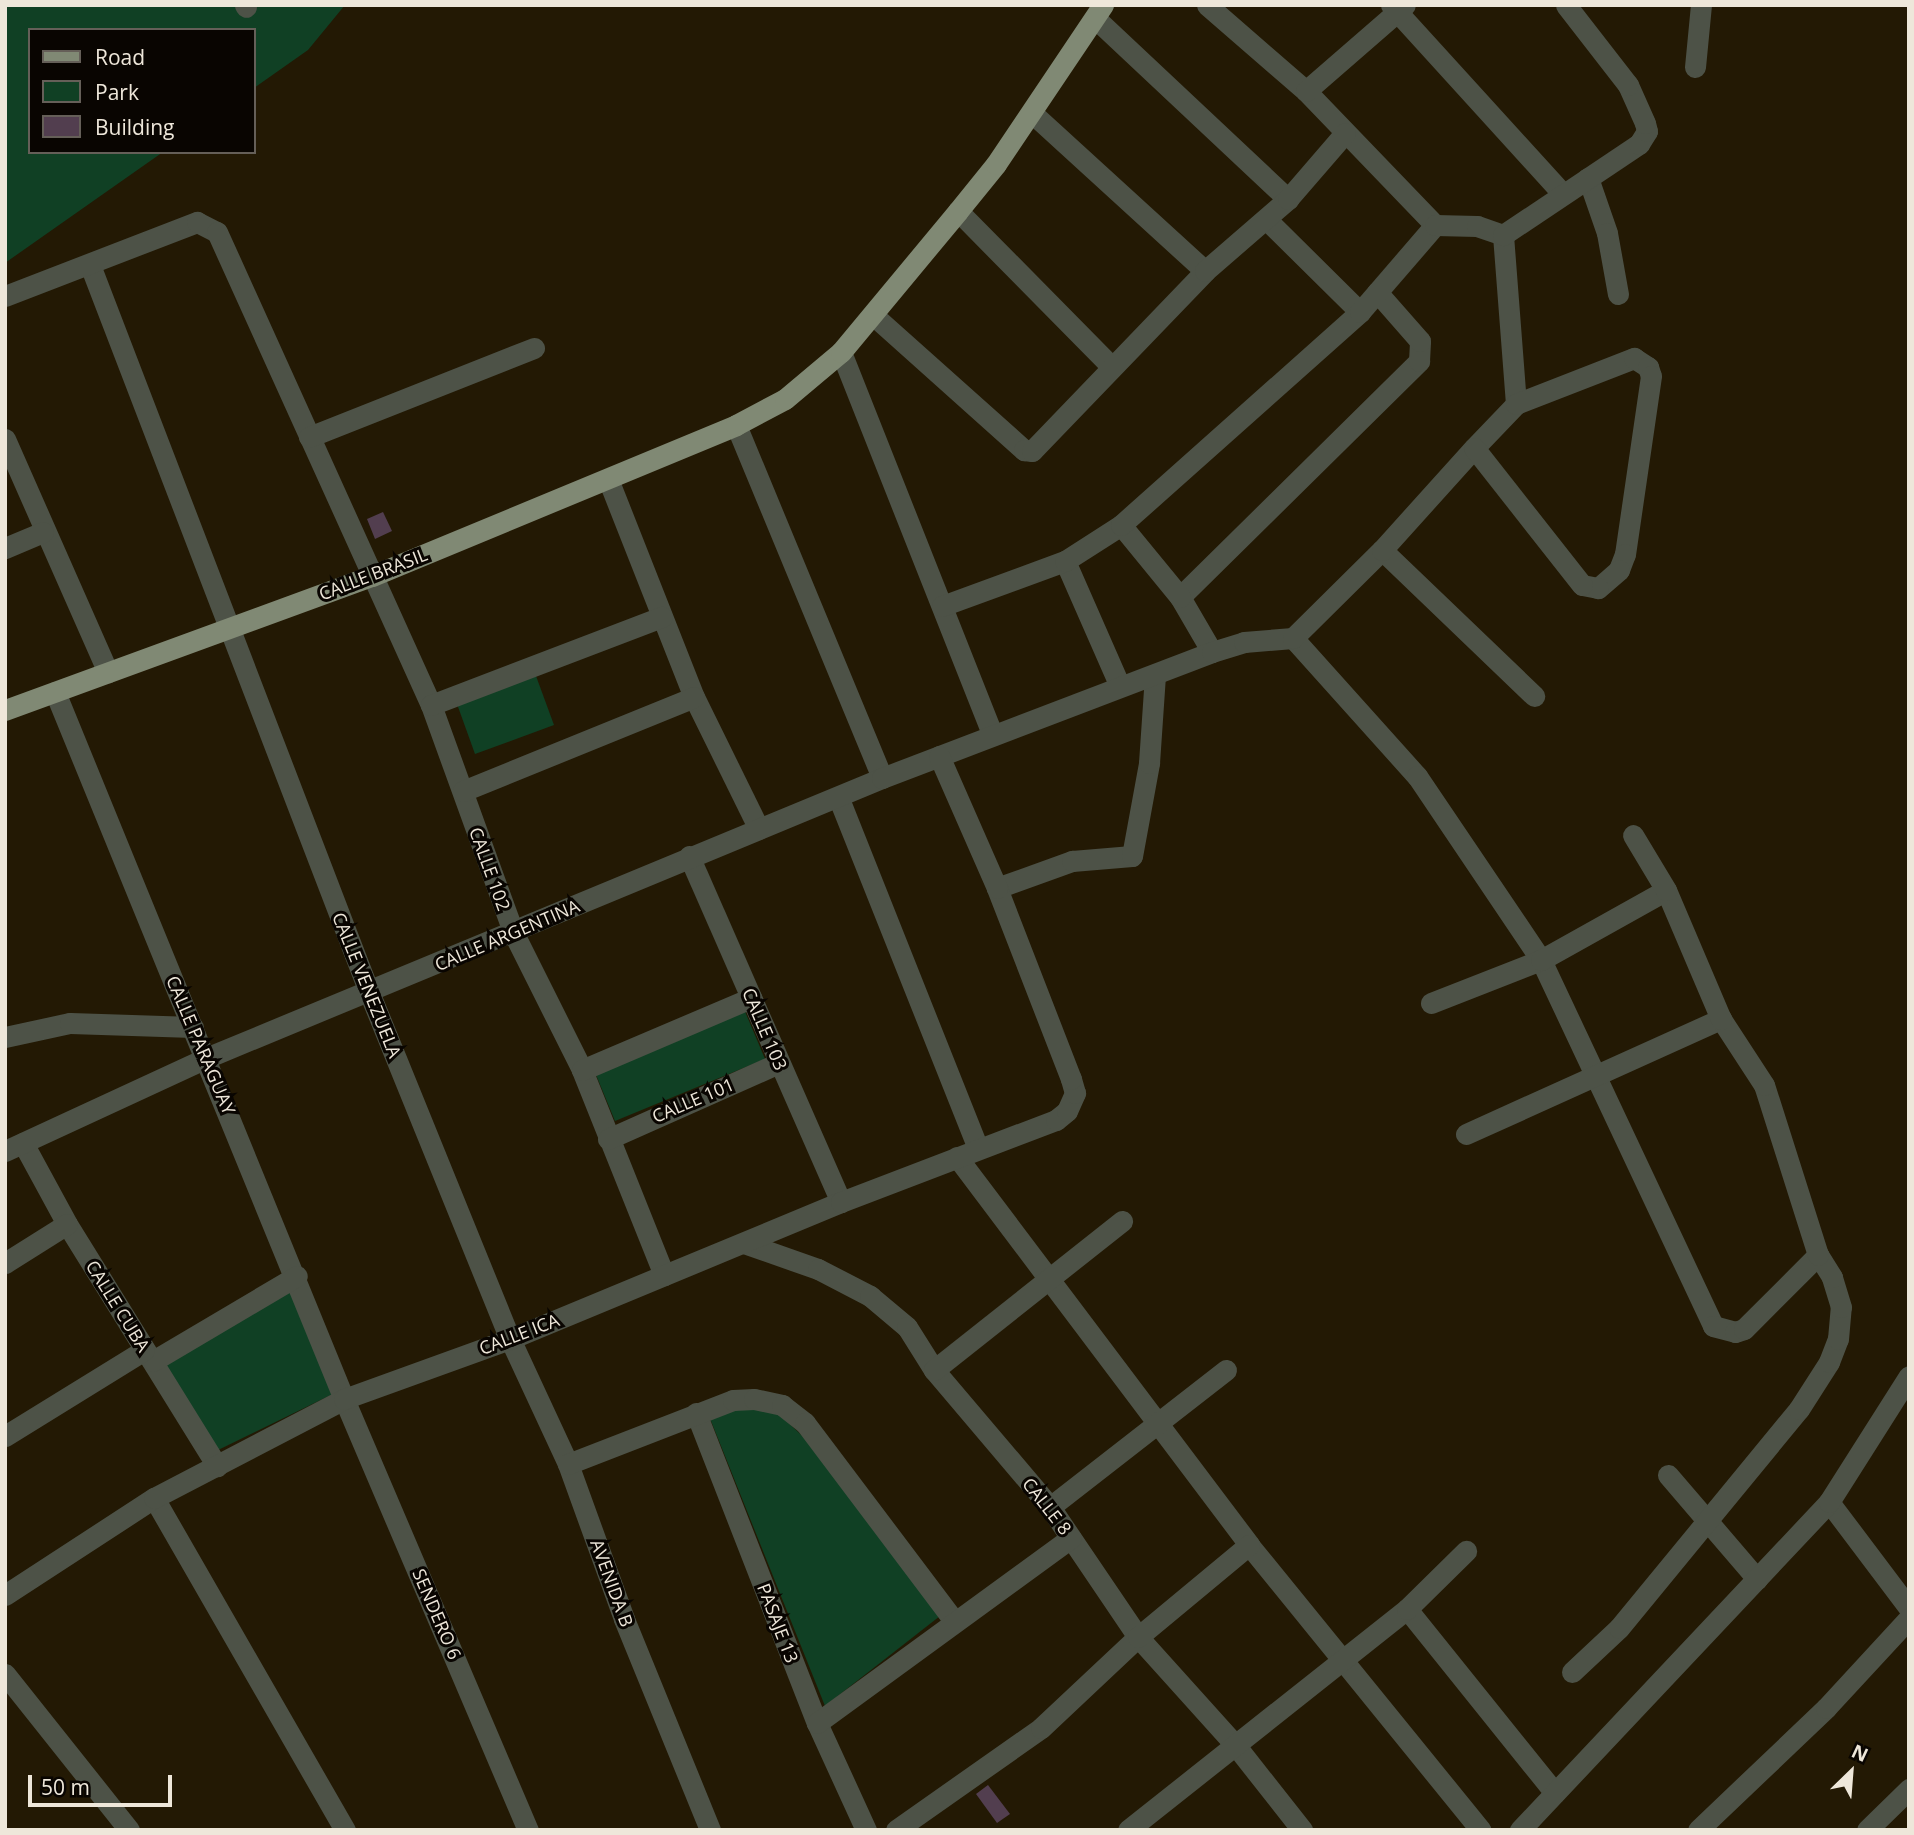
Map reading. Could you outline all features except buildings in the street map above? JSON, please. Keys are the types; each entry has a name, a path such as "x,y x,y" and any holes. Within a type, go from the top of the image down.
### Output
{"main road":[{"name":"CALLE BRASIL","path":"5,710 372,576 736,425 785,399 841,352 958,211 1032,113 1099,12"}],"street":[{"path":"1206,5 1306,91 1434,225 1469,224 1503,235"},
{"path":"1503,235 1639,144 1647,131 1617,65 1566,5"},
{"path":"1695,67 1701,5"},
{"path":"1306,91 1398,7 1563,194"},
{"path":"1099,12 1288,199"},
{"path":"1032,113 1205,271"},
{"path":"873,315 1024,450 1038,447 1205,271 1267,220 1288,199 1345,133"},
{"path":"1588,178 1607,233 1618,294"},
{"path":"958,211 1112,367"},
{"path":"1267,220 1360,312"},
{"name":"CALLE 102","path":"5,296 197,222 217,232 431,705 514,934 582,1070 664,1275"},
{"path":"942,606 1065,561 1121,524 1360,312 1434,225"},
{"path":"1503,235 1516,404"},
{"name":"CALLE VENEZUELA","path":"90,265 369,992 510,1339"},
{"path":"1180,597 1419,361 1420,341 1377,292"},
{"path":"309,438 534,348"},
{"path":"841,352 993,735"},
{"path":"1474,448 1582,585 1598,588 1619,570 1651,376 1648,367 1634,358 1516,404 1474,448 1382,550 1293,638 1417,776 1541,960 1713,1326 1735,1332 1744,1329 1818,1255"},
{"path":"736,425 882,778"},
{"path":"5,439 43,533 108,672"},
{"path":"608,479 694,697 759,829"},
{"path":"1121,524 1180,597 1212,652"},
{"path":"5,548 43,533"},
{"path":"1382,550 1534,696"},
{"path":"1065,561 1119,684"},
{"path":"431,705 662,617"},
{"name":"CALLE ARGENTINA","path":"14,1147 206,1058 514,934 689,856 839,799 882,778 1119,684 1155,674 1212,652 1244,642 1293,638"},
{"path":"939,756 997,888 1072,861 1132,856 1149,763 1155,674"},
{"name":"CALLE PARAGUAY","path":"55,692 297,1276 344,1399"},
{"path":"463,791 694,697"},
{"path":"839,799 978,1148"},
{"path":"1573,1672 1619,1628 1799,1409 1829,1362 1838,1339 1841,1307 1832,1277 1818,1255 1764,1085 1721,1019 1666,890 1633,835"},
{"name":"CALLE 103","path":"689,856 841,1202"},
{"name":"CALLE ICA","path":"5,1595 154,1498 344,1399 510,1339 841,1202 1056,1120 1073,1103 1075,1093 997,888"},
{"path":"1431,1003 1541,960 1666,890"},
{"path":"582,1070 751,998"},
{"path":"1466,1134 1721,1019"},
{"path":"5,1037 70,1023 193,1027"},
{"name":"CALLE 101","path":"608,1139 779,1063"},
{"name":"CALLE CUBA","path":"14,1147 67,1224 217,1466"},
{"path":"957,1157 1046,1279 1249,1545 1481,1830"},
{"path":"934,1370 1122,1221"},
{"path":"5,1264 67,1224"},
{"name":"CALLE 8","path":"744,1243 818,1269 870,1296 907,1326 934,1370 1050,1507 1138,1637 1236,1746 1302,1830"},
{"path":"5,1436 148,1355 297,1276"},
{"name":"AVENIDA B","path":"510,1339 568,1464 624,1619 710,1830"},
{"path":"1050,1507 1226,1370"},
{"path":"1520,1830 1829,1502 1909,1376"},
{"name":"SENDERO 6","path":"344,1399 528,1830"},
{"path":"568,1464 733,1400 754,1399 782,1405 805,1423 954,1622"},
{"name":"PASAJE 13","path":"696,1413 817,1723 866,1830"},
{"path":"1668,1475 1757,1579"},
{"path":"154,1498 345,1830"},
{"path":"1829,1502 1909,1608"},
{"path":"817,1723 1071,1538"},
{"path":"896,1830 1041,1728 1138,1637 1249,1545"},
{"path":"1128,1830 1406,1609 1466,1551"},
{"path":"1406,1609 1555,1793"},
{"path":"1698,1830 1825,1708 1909,1618"},
{"path":"5,1674 129,1830"},
{"path":"1867,1830 1909,1789"}],"green space":[{"path":"5,5 345,5 308,50 256,87 256,28 28,28 28,154 160,154 5,263"},
{"path":"536,676 554,725 475,754 457,704"},
{"path":"744,1009 765,1059 615,1121 594,1070"},
{"path":"292,1287 335,1393 214,1452 161,1363"},
{"path":"744,1406 778,1413 814,1447 940,1616 825,1706 709,1416"}]}
